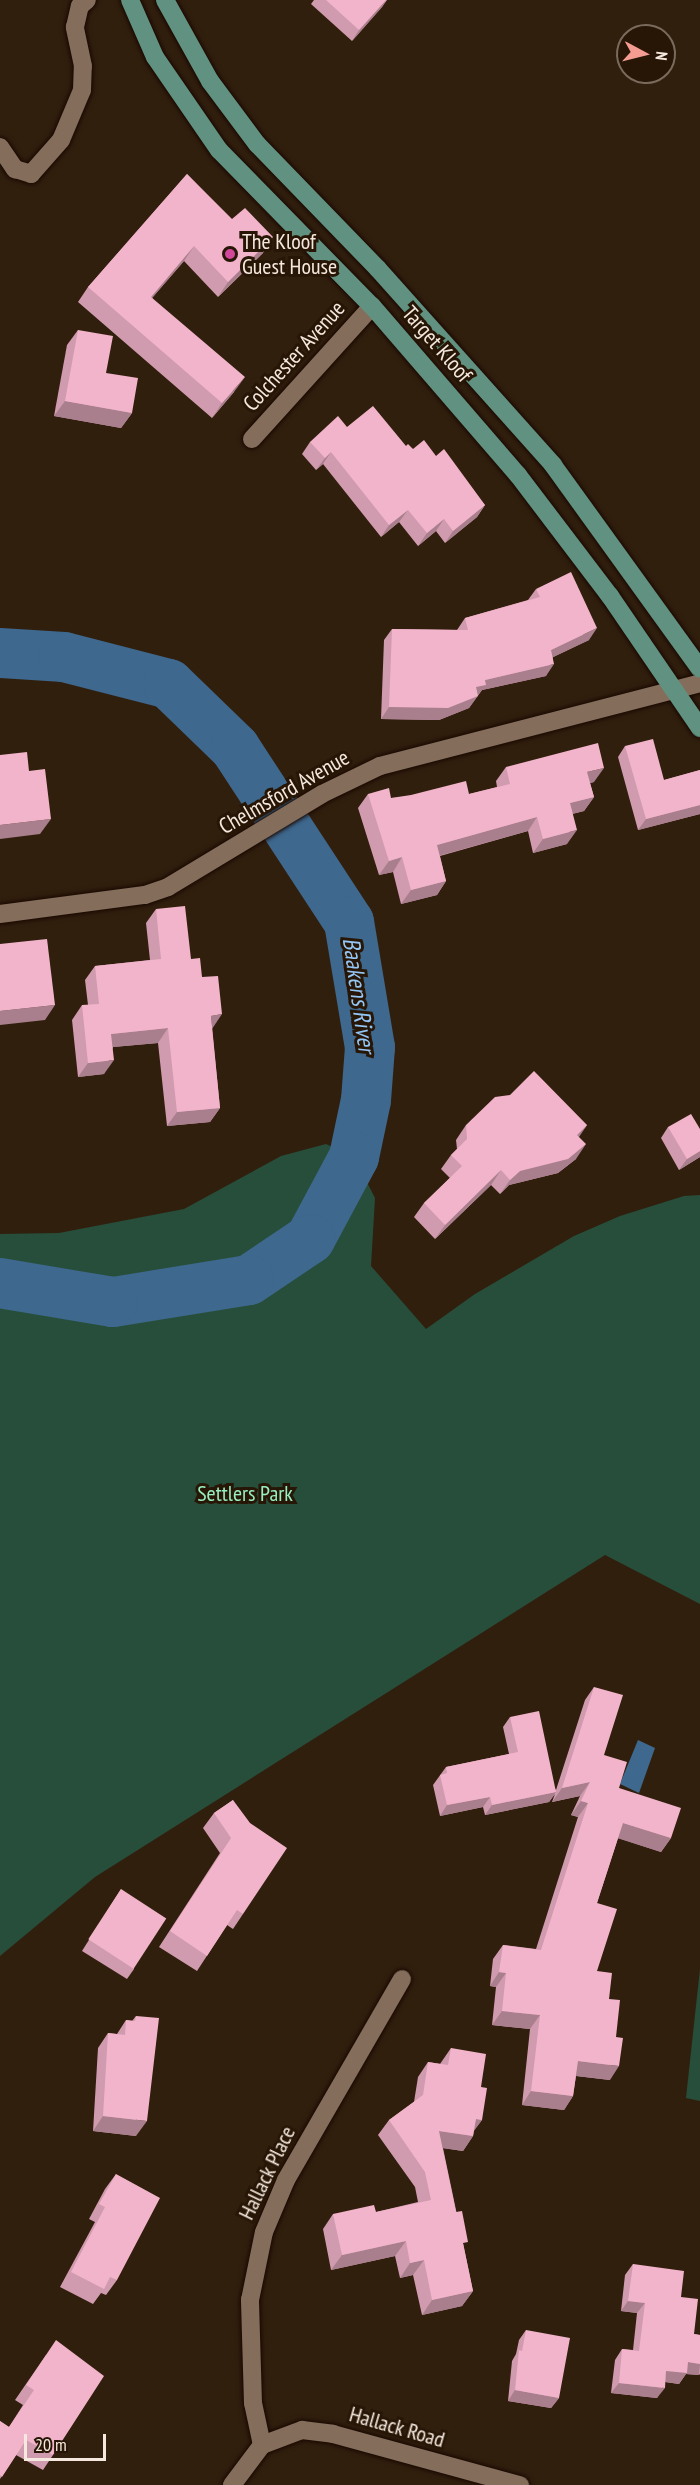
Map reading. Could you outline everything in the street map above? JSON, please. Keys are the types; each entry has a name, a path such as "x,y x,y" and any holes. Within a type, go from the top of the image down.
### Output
{"main road":[{"name":"Target Kloof","path":"130,0 155,57 219,150 372,306 518,475 677,690 700,728"},
{"name":"Target Kloof","path":"165,0 210,81 257,144 378,269 531,440 633,572 700,669"}],"street":[{"path":"0,147 15,169 32,174 61,140 82,90 83,66 75,27 76,16 87,0"},
{"name":"Colchester Avenue","path":"252,439 372,306"},
{"name":"Chelmsford Avenue","path":"0,914 145,895 168,887 322,794 380,766 700,683"},
{"name":"Hallack Place","path":"262,2445 253,2403 250,2300 264,2232 286,2180 402,1979"},
{"name":"Hallack Road","path":"262,2445 281,2435 317,2430 519,2485"},
{"path":"232,2485 262,2445"}],"green space":[{"name":"Settlers Park","path":"326,1144 354,1157 375,1198 371,1266 426,1329 475,1294 574,1236 620,1216 684,1196 700,1195 700,1604 605,1555 95,1877 0,1956 0,1234 59,1233 184,1209 281,1156"},
{"path":"700,1969 700,2101 686,2098"}],"water":[{"path":"638,1740 655,1748 639,1793 620,1784"}],"building":[{"path":"326,0 386,0 359,30"},
{"path":"187,174 232,219 245,208 273,237 228,282 194,246 151,297 245,377 222,403 88,287"},
{"path":"78,330 113,336 106,373 138,378 132,413 65,401"},
{"path":"373,406 406,446 408,444 413,449 424,440 436,456 444,449 485,505 453,531 444,519 427,533 408,510 389,525 331,452 325,458 310,442 338,416 347,427"},
{"path":"571,572 597,628 551,650 554,664 485,680 486,685 476,687 478,696 448,708 389,707 392,629 468,630 465,618 540,597 536,589"},
{"path":"653,739 664,780 700,770 700,805 646,819 625,746"},
{"path":"598,743 604,768 587,772 594,797 570,803 577,830 543,839 537,817 437,845 446,881 411,890 402,857 389,861 368,794 389,788 391,798 466,781 469,794 510,784 506,767"},
{"path":"27,752 29,771 45,769 51,819 0,825 0,755"},
{"path":"185,906 191,959 200,958 202,977 218,976 222,1014 211,1016 220,1108 177,1112 168,1028 111,1034 114,1060 88,1063 82,1005 99,1004 95,966 161,959 156,909"},
{"path":"47,939 55,1005 0,1011 0,944"},
{"path":"534,1071 587,1125 577,1135 586,1144 568,1159 520,1171 510,1180 501,1170 445,1225 424,1203 462,1166 451,1155 467,1139 466,1125 495,1097 510,1095"},
{"path":"691,1114 700,1129 700,1151 687,1159 668,1127"},
{"path":"594,1687 623,1695 604,1755 627,1762 619,1788 681,1808 671,1838 623,1823 597,1903 617,1909 597,1971 612,1973 609,1999 620,2000 616,2037 623,2038 619,2066 578,2061 573,2096 531,2091 540,2015 502,2011 506,1973 499,1972 503,1945 541,1950 588,1803 581,1801 590,1782 562,1788"},
{"path":"539,1711 556,1792 492,1805 490,1797 447,1805 440,1775 447,1773 446,1767 518,1752 510,1717"},
{"path":"233,1800 250,1823 287,1848 243,1914 237,1910 207,1956 170,1931 231,1838 214,1813"},
{"path":"121,1889 166,1918 134,1969 88,1939"},
{"path":"136,2016 159,2018 147,2121 103,2116 108,2033 125,2035 126,2020 135,2021"},
{"path":"451,2048 486,2054 481,2087 487,2088 482,2120 476,2119 473,2136 439,2131 456,2212 462,2211 468,2242 463,2243 473,2291 432,2300 424,2260 410,2263 406,2241 342,2255 333,2214 374,2205 376,2212 431,2200 425,2172 389,2120 423,2095 428,2062 448,2065"},
{"path":"116,2174 160,2198 117,2280 110,2277 104,2289 71,2272 105,2207 99,2204"},
{"path":"633,2264 684,2271 681,2297 698,2299 694,2334 700,2335 700,2364 688,2362 687,2373 666,2371 665,2388 619,2383 622,2349 639,2351 645,2303 628,2301"},
{"path":"526,2330 570,2338 559,2398 515,2390 519,2350 522,2351"},
{"path":"56,2340 104,2376 53,2455 26,2440 2,2477 0,2475 0,2421 9,2427 34,2390 26,2385"}],"waterway":[{"name":"Baakens River","path":"0,653 64,657 169,684 235,748 349,922 370,1047 366,1100 354,1157 310,1239 249,1280 113,1302 0,1283"}],"place":[{"name":"The Kloof Guest House","path":"230,254"}]}
